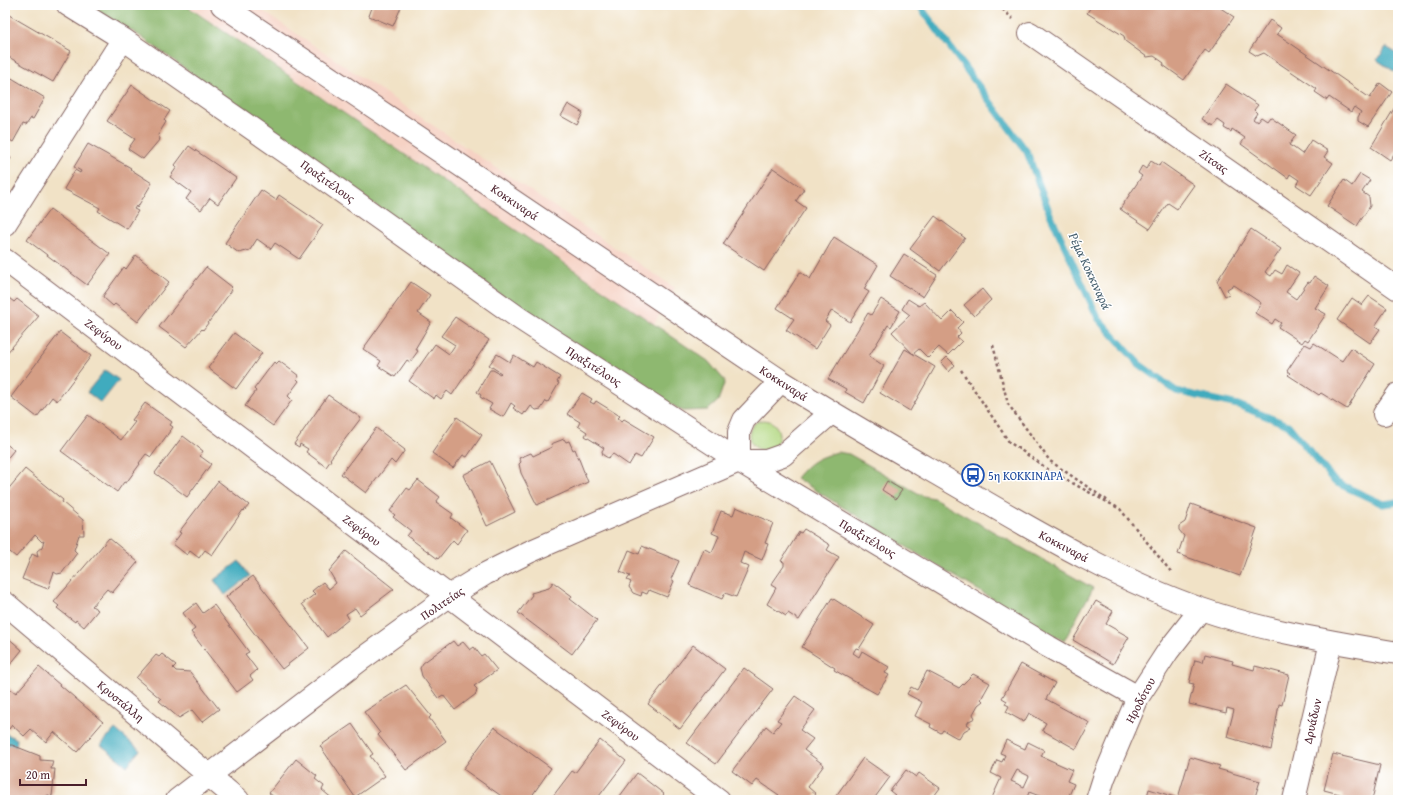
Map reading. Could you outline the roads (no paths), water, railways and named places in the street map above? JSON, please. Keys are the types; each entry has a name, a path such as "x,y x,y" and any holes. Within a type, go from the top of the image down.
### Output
{"street":[{"name":"Πραξιτέλους","path":"68,5 123,39 519,318 739,461 1049,647 1138,697"},
{"name":"Κοκκιναρά","path":"222,5 780,381 831,413 1060,545 1128,578 1201,609 1331,642 1398,653"},
{"name":"Ζίτσας","path":"1030,33 1398,289"},
{"path":"5,224 123,39"},
{"name":"Ζεφύρου","path":"5,260 719,800"},
{"path":"739,461 739,432 744,420 780,381"},
{"path":"1384,414 1398,394"},
{"name":"Πολιτείας","path":"177,800 363,658 450,596 485,574 529,552 739,461 766,461 783,455 831,413"},
{"name":"Κρυστάλλη","path":"5,603 238,800"},
{"name":"Ηροδότου","path":"1097,800 1104,778 1138,697 1168,651 1201,609"},
{"name":"Δρυάδων","path":"1294,800 1331,642"}],"water":[{"path":"1386,47 1398,54 1398,74 1377,60"},
{"path":"105,370 119,380 101,403 87,392"},
{"path":"239,561 250,576 225,595 214,580"},
{"path":"115,729 140,750 127,766 101,745"},
{"path":"5,733 17,739 16,747 5,745"}],"waterway":[{"name":"Ρέμα Κοκκιναρά","path":"919,5 1027,152 1050,214 1098,318 1139,364 1176,391 1238,405 1288,425 1335,482 1383,504 1398,502"}],"place":[{"name":"5η ΚΟΚΚΙΝΑΡΑ","path":"973,475"}]}
